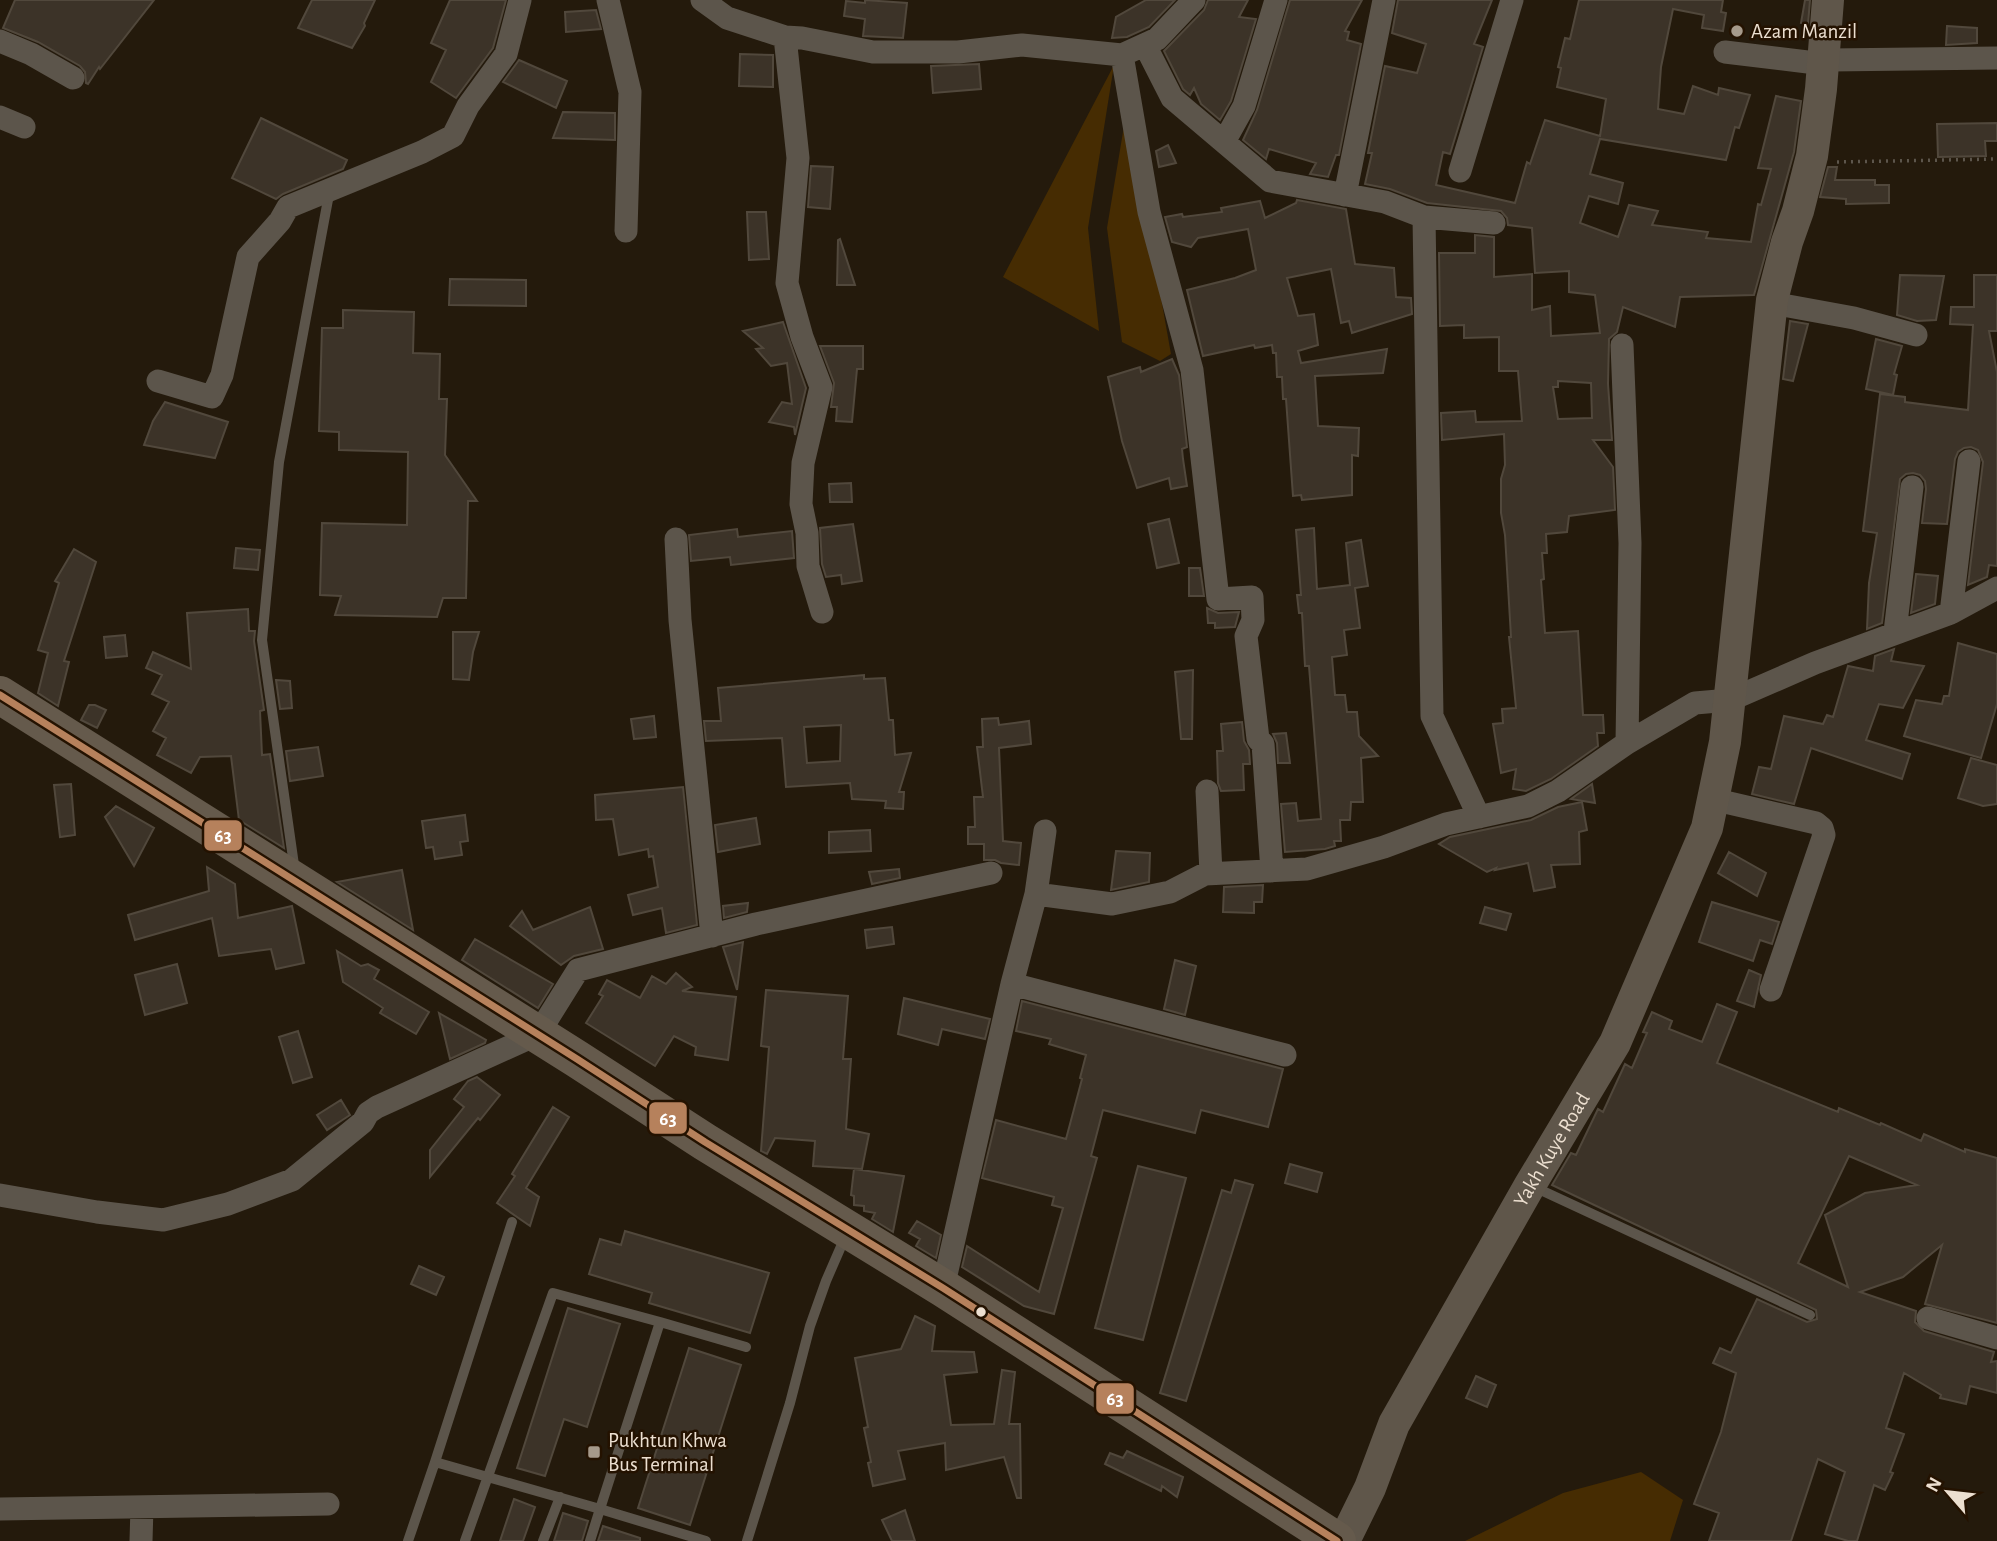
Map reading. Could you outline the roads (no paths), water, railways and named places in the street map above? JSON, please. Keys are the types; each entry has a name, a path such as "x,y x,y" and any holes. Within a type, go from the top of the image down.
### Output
{"highway":[{"path":"0,695 705,1142 943,1288 1337,1541"}],"main road":[{"name":"Yakh Kuye Road","path":"1344,1541 1370,1488 1394,1424 1530,1185 1615,1043 1707,828 1725,742 1772,303 1810,163 1824,64 1828,0"}],"street":[{"path":"158,381 212,397 222,375 248,257 280,221 288,207 422,152 453,136 468,106 506,54 520,0"},
{"path":"608,0 630,92 626,231"},
{"path":"702,0 727,18 785,37 873,52 958,52 1022,45 1122,55 1157,39 1194,0"},
{"path":"1224,142 1244,106 1276,0"},
{"path":"1345,195 1384,0"},
{"path":"1460,171 1512,0"},
{"path":"785,37 798,158 787,283 802,337 821,387 803,463 801,504 807,533 808,566 822,612"},
{"path":"0,41 31,54 73,78"},
{"path":"1145,45 1172,98 1270,181 1385,202 1424,217 1494,223"},
{"path":"1726,52 1824,64 1830,60 1997,58"},
{"path":"1122,55 1149,212 1192,370 1218,599 1252,597 1253,621 1246,635 1258,739 1263,744 1272,871"},
{"path":"0,117 24,127"},
{"path":"1424,217 1432,716 1479,817"},
{"path":"1772,303 1854,318 1916,335"},
{"path":"1622,345 1630,543 1627,743"},
{"path":"1951,613 1969,461"},
{"path":"1895,632 1912,487"},
{"path":"676,539 680,620 712,936"},
{"path":"1036,894 1112,904 1170,892 1205,874 1307,869 1384,847 1446,824 1528,806 1558,791 1627,743 1695,703 1730,700 1895,632 1951,613 1997,588"},
{"path":"1207,791 1211,873"},
{"path":"1712,799 1816,823 1822,828 1824,835 1771,990"},
{"path":"943,1288 1012,984 1036,894 1045,831"},
{"path":"0,1195 163,1220 228,1204 292,1180 363,1122 368,1113 377,1107 538,1034 578,970 768,922 991,873"},
{"path":"1012,984 1285,1055"},
{"path":"1928,1318 1997,1338"},
{"path":"0,1510 328,1504"},
{"path":"141,1541 142,1507"}],"lane":[{"path":"297,881 262,640 279,462 330,189"},
{"path":"1530,1185 1810,1314"},
{"path":"408,1541 512,1222"},
{"path":"747,1541 790,1403 810,1326 849,1229"},
{"path":"466,1541 553,1293 746,1347"},
{"path":"590,1541 660,1322"},
{"path":"435,1462 600,1509 678,1537 706,1541"},
{"path":"543,1541 560,1497"}],"place":[{"name":"Azam Manzil","path":"1737,31"},
{"name":"Pukhtun Khwa Bus Terminal","path":"594,1452"}]}
